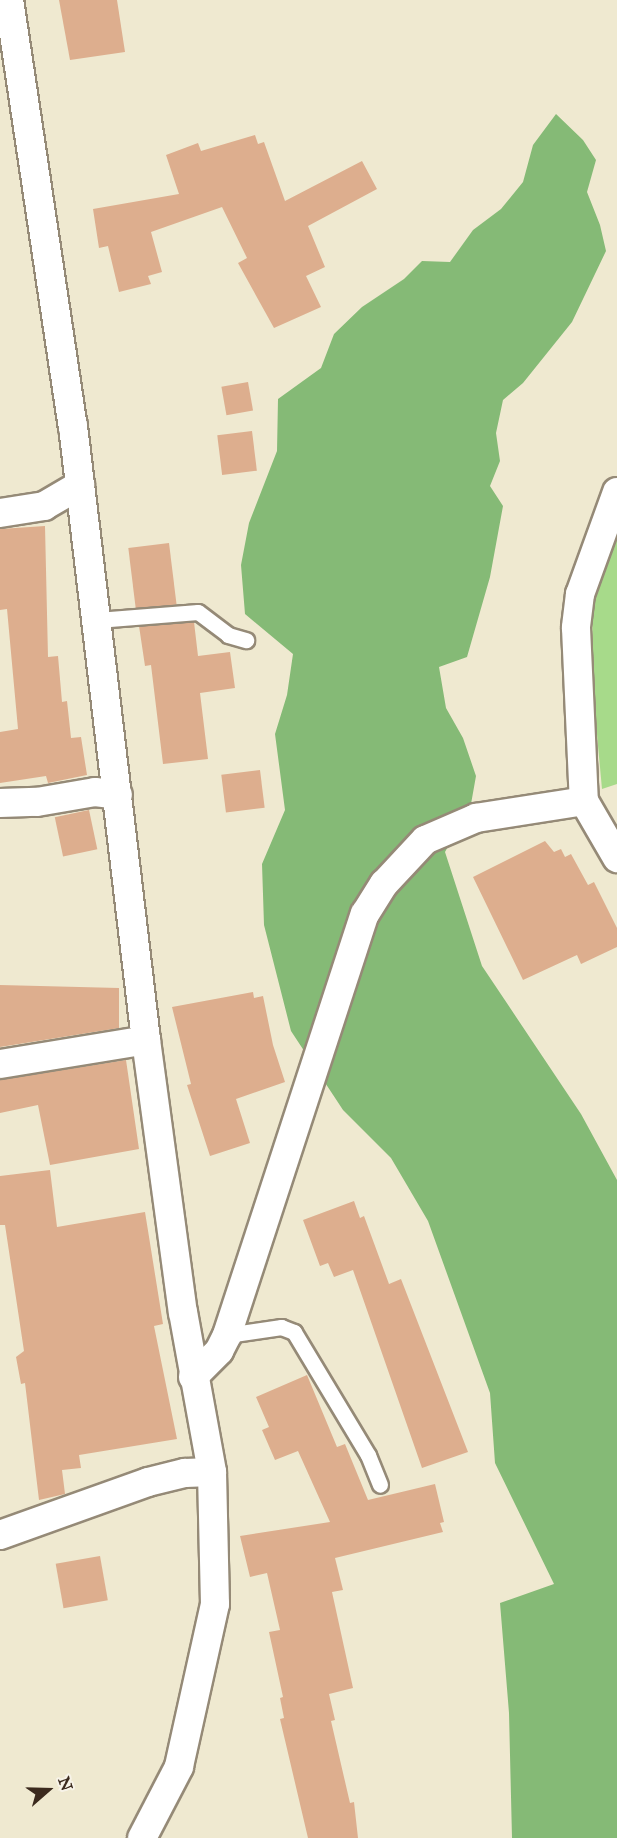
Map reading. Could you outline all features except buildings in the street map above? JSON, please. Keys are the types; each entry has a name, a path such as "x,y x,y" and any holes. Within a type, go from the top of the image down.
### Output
{"street":[{"path":"9,0 80,485 146,1040 193,1377 212,1472 215,1604 179,1767 142,1838"},
{"path":"0,513 44,506 80,485"},
{"path":"617,492 580,594 576,628 584,801 617,858"},
{"path":"0,803 38,802 95,792 118,795"},
{"path":"193,1377 219,1351 227,1335 365,914 384,884 425,840 476,818 584,801"},
{"path":"0,1064 146,1040"},
{"path":"0,1535 148,1482 185,1473 212,1472"}],"lane":[{"path":"97,620 198,612 228,634 246,640"},
{"path":"227,1335 280,1326 294,1332 368,1455 380,1485"}],"green space":[{"path":"556,114 583,140 596,160 587,192 600,225 606,251 572,322 523,383 503,400 496,433 500,461 490,486 503,506 490,577 467,657 439,667 446,708 463,738 476,776 471,804 445,852 482,966 581,1114 617,1180 617,1838 512,1838 509,1713 500,1603 554,1584 495,1463 490,1393 428,1221 391,1158 343,1110 291,1031 264,925 262,864 285,810 275,734 287,695 293,654 245,614 241,565 249,523 277,451 278,399 321,368 334,334 362,307 404,279 422,261 450,262 473,230 501,209 523,182 533,145"},
{"path":"617,535 617,784 602,789 593,691 592,598"}]}
